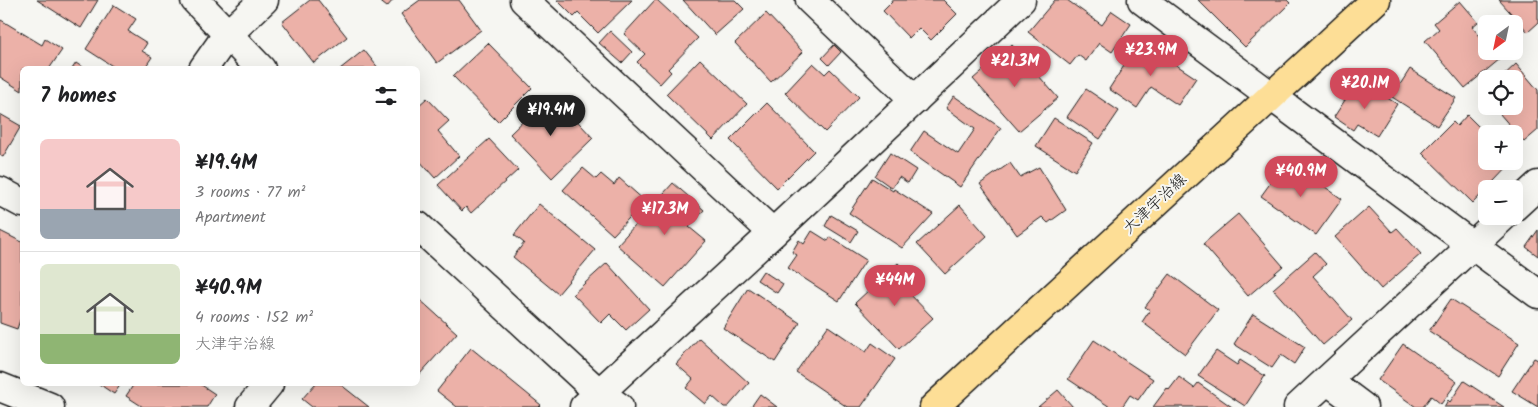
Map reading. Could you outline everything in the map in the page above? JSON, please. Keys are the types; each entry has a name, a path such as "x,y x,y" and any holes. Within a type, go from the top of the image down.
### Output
{"main road":[{"name":"大津宇治線","path":"934,407 1376,0"}],"street":[{"path":"195,0 258,66"},
{"path":"205,66 227,35 264,0"},
{"path":"524,0 773,233"},
{"path":"810,0 915,100"},
{"path":"420,228 600,402 773,233 1021,0"},
{"path":"1142,0 1538,294"},
{"path":"1523,199 1538,185"},
{"path":"0,191 20,202"},
{"path":"1298,407 1494,225"},
{"path":"1327,380 1363,407"},
{"path":"250,407 267,386"},
{"path":"0,387 37,396"}],"building":[{"path":"37,0 98,0 81,28"},
{"path":"310,0 318,0 347,37 314,63 282,22"},
{"path":"378,0 393,0 387,7"},
{"path":"420,0 459,0 481,30 437,63 401,14"},
{"path":"557,0 632,0 598,33 578,13 574,17"},
{"path":"655,0 698,38 668,69 671,72 660,84 637,62 645,54 624,34"},
{"path":"683,0 735,0 744,9 715,35"},
{"path":"891,0 943,0 957,14 931,40 919,28 909,38 883,11 892,2"},
{"path":"1055,0 1067,0 1102,25 1112,11 1131,24 1112,52 1099,43 1086,61 1078,55 1070,65 1028,32"},
{"path":"1198,0 1287,0 1290,3 1245,47"},
{"path":"1499,0 1538,0 1538,23 1528,32 1523,26 1523,15 1513,15"},
{"path":"1460,1 1478,22 1472,27 1478,34 1478,60 1499,60 1487,70 1478,70 1478,77 1465,88 1425,41 1439,29 1434,23"},
{"path":"114,5 136,19 128,31 147,43 142,51 152,57 146,66 112,66 86,49"},
{"path":"766,13 803,52 771,82 735,43"},
{"path":"1,20 42,45 45,39 62,50 51,66 20,66 20,90 0,77"},
{"path":"610,31 632,52 622,63 599,43"},
{"path":"1140,41 1196,78 1178,105 1151,87 1137,108 1109,89"},
{"path":"488,43 532,88 498,122 453,76"},
{"path":"834,45 841,52 829,65 822,58"},
{"path":"1012,45 1058,98 1019,131 973,79"},
{"path":"364,50 377,66 344,66"},
{"path":"700,59 747,104 713,140 666,94"},
{"path":"813,63 825,74 830,69 859,97 825,132 785,93"},
{"path":"1516,64 1521,70 1510,70"},
{"path":"1410,69 1456,98 1437,126 1392,97"},
{"path":"1523,72 1538,90 1538,130 1524,142 1523,125 1509,125 1501,115 1523,115"},
{"path":"1356,83 1374,94 1376,91 1397,104 1377,136 1357,124 1353,130 1334,117"},
{"path":"1086,89 1119,111 1100,139 1067,117"},
{"path":"954,96 1001,128 960,187 910,152 924,131 958,154 975,129 946,108"},
{"path":"427,98 449,121 438,131 459,156 435,178 420,161 420,104"},
{"path":"546,99 563,116 568,111 593,138 552,178 510,134"},
{"path":"767,103 814,151 777,188 730,140"},
{"path":"0,114 20,125 20,128 3,157 0,155"},
{"path":"1467,115 1478,126 1478,170 1504,170 1495,180 1478,180 1478,198 1473,203 1422,153 1453,122 1457,126"},
{"path":"1054,118 1093,143 1075,171 1036,146"},
{"path":"489,139 518,170 471,213 466,207 462,211 438,185"},
{"path":"890,153 916,170 908,183 899,177 892,188 875,176"},
{"path":"1287,160 1342,199 1316,235 1261,196"},
{"path":"1010,163 1020,177 1039,167 1066,210 1048,223 1042,217 1017,235 980,184"},
{"path":"583,168 596,179 601,174 614,185 619,178 645,201 613,235 563,190"},
{"path":"872,178 893,191 894,189 933,214 902,248 849,213"},
{"path":"673,183 704,210 689,227 706,241 665,287 617,245"},
{"path":"539,204 595,250 558,294 513,257 524,243 514,235"},
{"path":"960,205 987,236 945,274 917,244"},
{"path":"1369,207 1392,232 1397,228 1421,254 1381,289 1335,237"},
{"path":"1238,214 1283,266 1248,296 1203,244"},
{"path":"831,215 858,231 851,242 825,226"},
{"path":"1538,230 1538,256 1526,247"},
{"path":"0,231 20,241 20,320 17,329 0,323"},
{"path":"812,231 828,241 830,237 866,260 839,301 788,268 797,255 792,252 799,240 804,244"},
{"path":"1315,252 1326,264 1313,276 1352,320 1323,345 1273,289"},
{"path":"607,263 649,309 626,330 610,314 601,323 573,294"},
{"path":"898,263 916,282 907,291 933,318 899,349 855,303"},
{"path":"763,271 783,284 777,293 757,280"},
{"path":"1170,274 1218,310 1185,354 1142,322 1150,310 1145,307"},
{"path":"748,288 800,323 775,362 723,328"},
{"path":"1451,299 1519,343 1498,376 1429,331"},
{"path":"420,300 457,333 420,374"},
{"path":"1253,314 1305,347 1294,364 1281,355 1272,368 1234,344"},
{"path":"828,326 866,352 872,343 895,359 861,407 847,407 796,372"},
{"path":"699,338 749,383 728,407 724,407 712,396 705,404 686,388 693,379 676,364"},
{"path":"1094,340 1153,379 1138,400 1130,395 1122,407 1110,407 1068,379"},
{"path":"1403,344 1457,382 1441,404 1431,396 1423,407 1416,407 1378,380"},
{"path":"471,348 541,405 539,407 457,407 437,391"},
{"path":"1216,351 1237,365 1240,360 1265,376 1245,406 1198,376"},
{"path":"1534,358 1538,360 1538,407 1512,391"},
{"path":"1179,377 1194,388 1198,383 1232,407 1153,407 1167,388 1169,390"},
{"path":"1464,381 1504,407 1444,407 1448,400 1450,402"},
{"path":"102,386 120,386 114,394"},
{"path":"133,386 203,386 215,394 207,407 143,407 126,396"},
{"path":"313,386 343,386 369,407 312,407 302,399"},
{"path":"1058,390 1073,407 1038,407"},
{"path":"760,394 777,407 751,407"}]}
